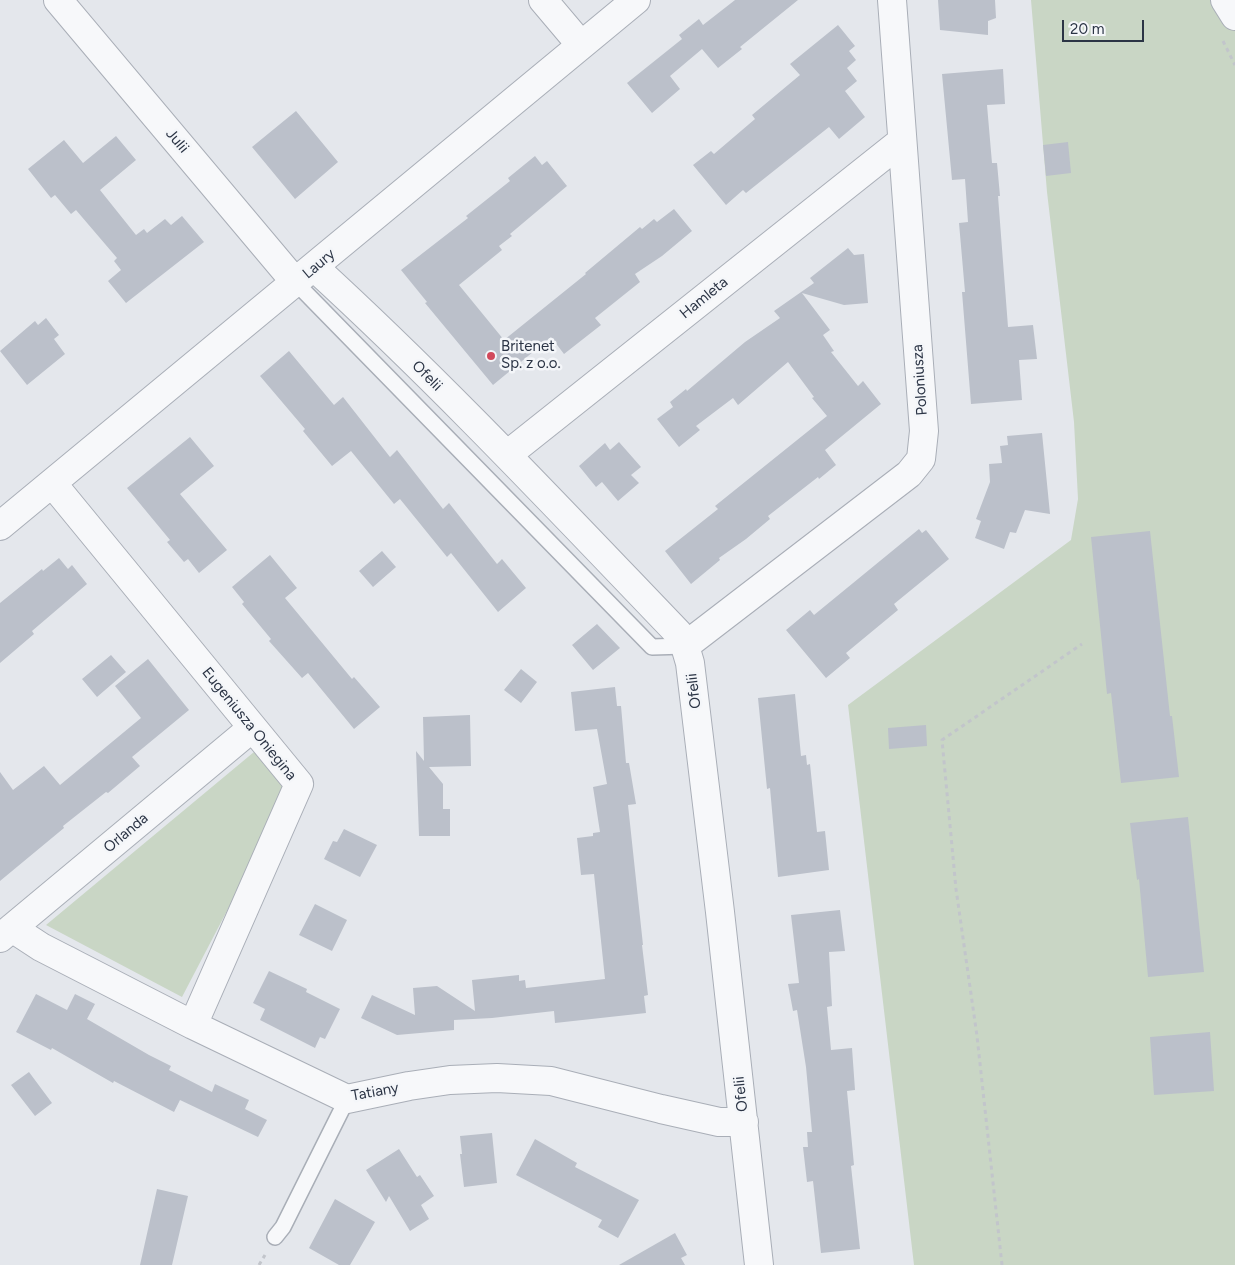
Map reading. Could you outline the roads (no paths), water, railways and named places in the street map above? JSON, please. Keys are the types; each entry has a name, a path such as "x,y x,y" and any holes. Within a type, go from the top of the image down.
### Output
{"street":[{"name":"Julii","path":"58,0 305,275"},
{"path":"543,0 581,45"},
{"name":"Laury","path":"0,526 636,0"},
{"name":"Poloniusza","path":"685,646 908,474 921,459 924,431 892,0"},
{"path":"1225,0 1235,16"},
{"name":"Hamleta","path":"507,455 902,141"},
{"name":"Ofelii","path":"305,275 381,330 507,455 678,633 685,646 693,682 759,1265"},
{"name":"Eugeniusza Oniegina","path":"52,483 299,784 194,1024"},
{"name":"Orlanda","path":"6,933 252,728"},
{"name":"Tatiany","path":"6,933 41,947 347,1099 409,1086 450,1080 497,1078 551,1081 719,1122 744,1122"}],"lane":[{"path":"305,275 652,647 685,646"},
{"path":"274,1238 283,1227 347,1099"}],"place":[{"name":"Britenet Sp. z o.o.","path":"491,356"}]}
